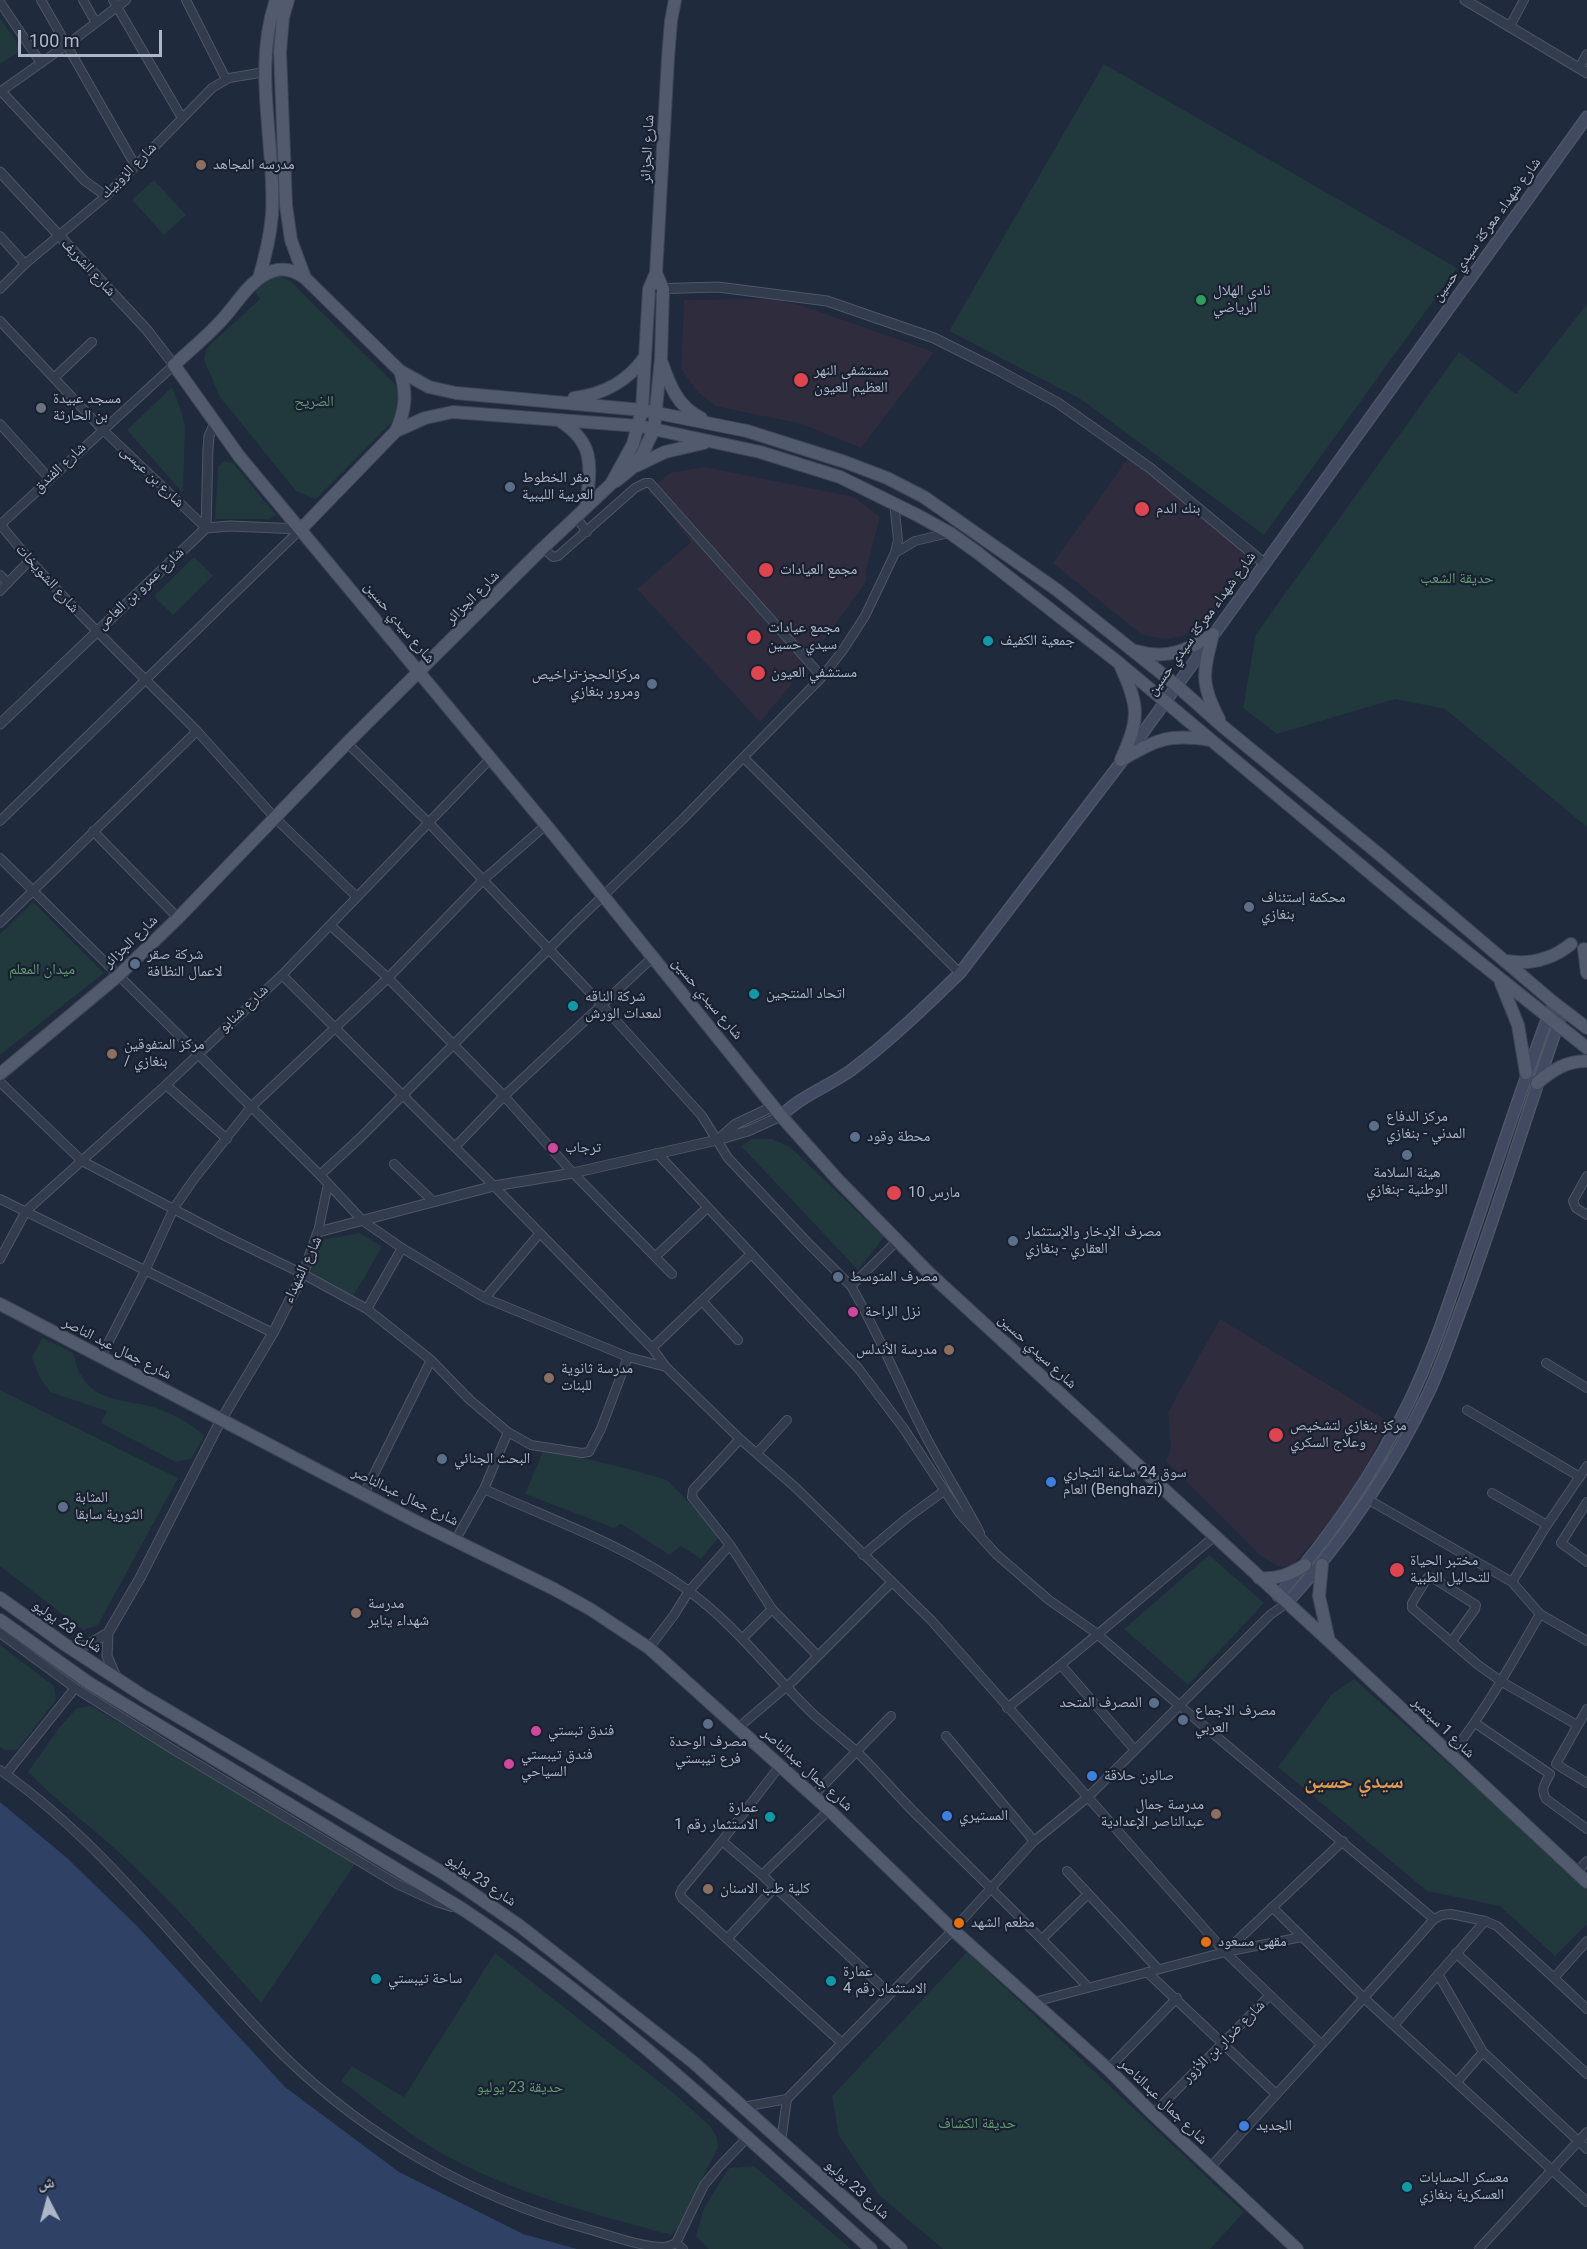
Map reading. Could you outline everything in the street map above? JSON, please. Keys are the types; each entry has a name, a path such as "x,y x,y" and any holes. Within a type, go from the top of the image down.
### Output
{"main road":[{"path":"174,365 220,323 259,278 267,250 272,217 266,72 269,24 276,0"},
{"path":"288,0 283,17 280,52 286,205 291,240 305,278"},
{"name":"شارع الجزائر","path":"0,1074 119,975 178,918 347,743 543,548 611,484 633,444 642,410 649,289 656,273 668,58 675,0"},
{"name":"شارع شهداء معركة سيدي حسين","path":"778,1111 848,1072 929,1004 960,973 1085,810 1587,117"},
{"path":"259,278 280,270 296,272 305,278 400,371 441,391 642,410 713,423 824,454 887,478 924,497 1057,590 1176,685 1221,725 1587,1028"},
{"path":"632,468 643,453 654,429 656,413 661,358 663,289 656,273"},
{"path":"551,400 588,396 604,391 628,377 645,356"},
{"path":"661,358 674,393 683,405 695,415 713,423"},
{"name":"شارع سيدي حسين","path":"174,365 239,456 604,895 652,958 778,1111 838,1180 897,1241 1283,1600"},
{"path":"396,431 405,407 405,387 400,371"},
{"path":"301,529 396,431 425,418 453,412 639,426 798,462 840,477 894,502 950,533 1119,663 1499,980 1587,1048"},
{"path":"557,419 573,429 586,445 590,465 586,507"},
{"path":"611,484 632,468 665,452 713,442"},
{"path":"1130,649 1148,655 1178,653 1193,647 1213,634"},
{"path":"1213,634 1205,664 1204,683 1221,725"},
{"path":"1119,663 1132,691 1136,718 1134,730 1121,760"},
{"path":"1121,760 1143,747 1168,737 1185,736 1210,740"},
{"path":"1506,962 1540,961 1557,954 1571,944"},
{"path":"1584,949 1587,973"},
{"path":"1499,980 1518,1025 1526,1073"},
{"path":"1283,1600 1305,1565 1350,1505 1381,1455 1422,1374 1489,1189 1526,1073 1547,1017 1558,1006"},
{"path":"1283,1600 1322,1565 1369,1500 1414,1420 1440,1364 1485,1244 1537,1083 1558,1026 1558,1006"},
{"path":"1537,1083 1557,1068 1577,1061 1587,1061"},
{"name":"شارع جمال عبد الناصر","path":"0,1304 221,1420"},
{"name":"شارع جمال عبدالناصر","path":"221,1420 590,1609 649,1648 829,1810 953,1930 1108,2069 1297,2249"},
{"path":"1259,1578 1276,1579 1293,1573 1305,1565"},
{"path":"1322,1565 1318,1596 1329,1641"},
{"name":"شارع 23 يوليو","path":"0,1598 117,1679 443,1873 520,1926 663,2037 901,2249"},
{"name":"شارع 1 سبتمبر","path":"1283,1600 1587,1882"},
{"path":"0,1620 89,1683 464,1910 509,1940 630,2034 871,2249"},
{"path":"509,1940 520,1926"}],"street":[{"path":"41,0 135,165"},
{"path":"83,0 96,22"},
{"path":"106,196 85,181 0,91 67,45 114,4 126,0"},
{"path":"186,0 226,79"},
{"path":"1465,0 1583,71 1587,54"},
{"path":"1510,26 1524,0"},
{"path":"0,2 41,63"},
{"path":"114,4 182,118"},
{"name":"شارع الزوبيك","path":"0,289 25,264 106,196 212,88 226,79 266,72"},
{"name":"شارع الشريف","path":"0,172 147,330 174,365"},
{"path":"0,236 25,264"},
{"path":"649,289 718,287 827,301 934,338 1058,403 1150,468 1265,564"},
{"name":"شارع بن عيسى","path":"0,321 102,429 206,528"},
{"path":"55,377 92,342"},
{"name":"شارع الفندق","path":"0,525 174,365"},
{"path":"215,423 209,436 206,528 230,526 301,529"},
{"path":"0,424 49,478"},
{"path":"543,548 553,557 558,556 635,488 650,483 822,677"},
{"path":"320,1175 744,758 822,677 865,616 895,553 898,529 894,502"},
{"path":"576,517 587,531"},
{"name":"شارع الشويخات","path":"0,525 29,561 96,632 197,731 275,818 357,897"},
{"name":"شارع عمرو بن العاص","path":"0,724 206,528"},
{"path":"0,821 301,529"},
{"path":"895,553 915,541 950,533"},
{"path":"0,591 29,561"},
{"path":"0,575 8,583"},
{"path":"0,923 197,731"},
{"path":"347,743 429,823 602,1005 702,1116 729,1158 851,1286 923,1432 968,1509 983,1540"},
{"name":"شارع شنابو","path":"0,1259 26,1211 282,975 491,758"},
{"path":"744,758 960,973"},
{"path":"102,1357 174,1208 251,1107 388,978 483,880 546,825"},
{"path":"93,831 178,918"},
{"path":"0,858 320,1175 363,1221 402,1248 485,1298 628,1357 666,1367"},
{"path":"330,925 388,978 504,1096 573,1173 672,1274"},
{"path":"455,1148 504,1096 652,958"},
{"path":"282,975 401,1096 494,1186 652,1348 666,1367 795,1487 931,1620 1225,1952 1321,2044"},
{"path":"0,1082 82,1161 303,1274 366,1309 431,1360 470,1400 508,1432 531,1444 582,1453 589,1452 601,1429 628,1357"},
{"path":"166,1084 227,1139"},
{"name":"شارع الشهداء","path":"108,1633 140,1578 221,1420 273,1333 303,1274 318,1232 494,1186 573,1173 717,1140 748,1131 778,1111"},
{"path":"657,1153 858,1368 904,1429 960,1514 983,1540 1049,1600 1096,1633 1434,1919"},
{"path":"394,1164 434,1202"},
{"path":"1587,1176 1573,1201 1576,1208 1587,1215"},
{"path":"318,1232 328,1184"},
{"path":"0,1199 273,1333"},
{"path":"656,1256 707,1208"},
{"path":"485,1298 540,1233"},
{"path":"851,1286 897,1241"},
{"path":"366,1309 402,1248"},
{"path":"652,1348 751,1254"},
{"path":"702,1301 738,1341"},
{"path":"364,1494 431,1360"},
{"path":"1546,1363 1587,1388"},
{"path":"1467,1410 1580,1477"},
{"path":"757,1453 787,1420"},
{"path":"456,1539 484,1489 508,1432"},
{"path":"740,1438 691,1494 694,1501 730,1545 772,1609 818,1656"},
{"path":"1512,1582 1587,1466"},
{"path":"484,1489 618,1548 655,1568 688,1591 743,1638 766,1667 812,1713 856,1752 1088,1987"},
{"path":"863,1555 944,1491"},
{"path":"1492,1493 1547,1525"},
{"path":"1369,1500 1512,1582 1540,1614 1587,1641"},
{"path":"1587,1502 1561,1544 1587,1562"},
{"path":"1007,1708 1214,1537"},
{"path":"649,1648 674,1615 688,1591 730,1545"},
{"path":"1452,1641 1475,1610 1476,1605 1428,1577 1411,1607 1477,1664 1502,1682 1577,1725"},
{"path":"739,1727 786,1687 891,1582"},
{"path":"743,2107 787,2099 953,1930 1034,1841 1088,1797 1283,1600"},
{"path":"743,1638 772,1609"},
{"path":"1450,1756 1502,1682 1540,1614"},
{"path":"0,1633 75,1688 397,1884 436,1902 464,1910"},
{"path":"67,1646 87,1645 108,1633"},
{"path":"108,1633 107,1656 117,1679"},
{"path":"1061,1665 1135,1750"},
{"path":"75,1688 3,1772 88,1843 144,1901 285,2057 343,2107 394,2143 458,2180 535,2213 617,2237 661,2247 679,2246 704,2186 748,2137"},
{"path":"1587,1709 1543,1788 1546,1799 1587,1829"},
{"path":"813,1796 891,1716"},
{"path":"1475,1723 1550,1774"},
{"path":"162,1742 169,1731"},
{"path":"946,1736 1034,1841"},
{"path":"1556,1764 1587,1783"},
{"path":"779,1767 680,1894 842,2043"},
{"path":"762,1875 829,1810"},
{"path":"723,1841 890,1994"},
{"path":"1225,1952 1343,1841"},
{"path":"1576,1873 1587,1861"},
{"path":"1067,1871 1158,1969"},
{"path":"727,1939 774,1887"},
{"path":"1042,1939 1088,1894"},
{"path":"1272,1907 1365,1999 1587,2202"},
{"path":"1210,2168 1321,2044 1365,1999 1434,1919 1442,1914 1485,1921 1497,1926 1587,2009"},
{"path":"1394,2025 1485,1921"},
{"path":"1034,2001 1225,1952 1302,1936"},
{"path":"1554,1978 1587,1941"},
{"path":"1456,1953 1587,2074"},
{"path":"1147,1972 1276,2094"},
{"path":"1438,1974 1483,2052 1587,2149"},
{"name":"شارع ضرار بن الأزور","path":"1153,2114 1270,1995"},
{"path":"1108,2069 1177,1998"},
{"path":"1457,2082 1483,2052"},
{"path":"781,2142 787,2099"},
{"path":"1479,2249 1587,2132"}],"shaded area":[{"name":"مستشفى النهر العظيم للعيون","path":"771,299 803,306 934,352 861,448 802,424 715,406 697,391 681,369 684,300"},
{"name":"بنك الدم","path":"1129,457 1257,561 1203,624 1183,636 1165,639 1142,635 1053,563"},
{"name":"مجمع عيادات سيدي حسين","path":"704,467 854,497 880,517 866,570 866,582 791,685 760,722 637,589 691,542 665,508 648,492 670,473"},
{"name":"مركز بنغازي لتشخيص وعلاج السكري","path":"1220,1319 1389,1422 1342,1510 1292,1565 1278,1566 1261,1556 1166,1461 1171,1448 1168,1412"}],"green space":[{"path":"0,18 22,50 0,64"},
{"name":"نادي الهلال الرياضي","path":"1104,64 1457,268 1264,535 1082,400 949,331"},
{"path":"154,180 186,215 164,235 132,200"},
{"name":"الضريح","path":"279,276 290,281 401,392 399,415 316,499 296,491 220,397 204,360 206,350 211,344 260,299 255,291 259,284"},
{"name":"حديقة الشعب","path":"1587,304 1587,827 1445,709 1395,699 1277,734 1243,708 1256,634 1459,352 1516,394"},
{"path":"172,387 185,426 183,493 127,430"},
{"path":"224,461 233,463 276,515 269,519 215,519 218,467"},
{"path":"194,557 213,576 173,615 154,596"},
{"name":"ميدان المعلم","path":"33,902 104,973 0,1055 0,934"},
{"path":"751,1139 772,1139 790,1147 884,1237 858,1270 741,1146"},
{"path":"360,1233 382,1247 351,1300 302,1269 320,1240"},
{"path":"42,1338 73,1353 81,1375 96,1391 115,1399 162,1410 182,1419 199,1431 204,1436 191,1459 176,1462 101,1423 107,1411 50,1392 40,1378 32,1358"},
{"path":"0,1390 178,1478 98,1625 83,1630 0,1566"},
{"path":"544,1449 667,1480 721,1535 701,1559 681,1546 670,1555 621,1524 614,1528 525,1494"},
{"path":"1209,1555 1264,1603 1188,1685 1124,1629"},
{"path":"0,1645 54,1686 56,1700 17,1750 5,1750 0,1747"},
{"path":"1354,1679 1587,1887 1587,1924 1555,1956 1500,1906 1427,1891 1278,1767 1332,1694"},
{"path":"91,1706 355,1864 261,2003 142,1874 28,1772 58,1729 77,1708"},
{"name":"حديقة الكشاف","path":"967,1952 1244,2212 1210,2249 943,2249 879,2195 839,2136 832,2096"},
{"name":"حديقة 23 يوليو","path":"495,1953 676,2095 710,2126 717,2137 718,2148 690,2202 684,2221 671,2235 541,2197 478,2172 418,2139 341,2081 352,2066 404,2097"},
{"path":"754,2166 851,2249 709,2249 696,2236 704,2208 729,2168"}],"water":[{"path":"0,1802 67,1858 137,1926 285,2087 399,2172 523,2234 577,2249 0,2249"}],"place":[{"name":"مدرسه المجاهد","path":"201,165"},
{"name":"نادي الهلال الرياضي","path":"1201,300"},
{"name":"مستشفى النهر العظيم للعيون","path":"801,380"},
{"name":"مسجد عبيدة بن الحارثة","path":"41,408"},
{"name":"مقر الخطوط العربية الليبية","path":"510,487"},
{"name":"بنك الدم","path":"1142,509"},
{"name":"مجمع العيادات","path":"766,570"},
{"name":"مجمع عيادات سيدي حسين","path":"754,637"},
{"name":"جمعية الكفيف","path":"988,641"},
{"name":"مستشفي العيون","path":"758,673"},
{"name":"مركزالحجز-تراخيص ومرور بنغازي","path":"652,684"},
{"name":"محكمة إستئناف بنغازي","path":"1249,907"},
{"name":"شركة صقر لاعمال النظافة","path":"135,964"},
{"name":"اتحاد المنتجين","path":"754,994"},
{"name":"شركة الناقه لمعدات الورش","path":"573,1006"},
{"name":"مركز المتفوقين / بنغازي","path":"112,1054"},
{"name":"مركز الدفاع المدني - بنغازي","path":"1374,1126"},
{"name":"محطة وقود","path":"855,1137"},
{"name":"ترجاب","path":"553,1148"},
{"name":"هيئة السلامة الوطنية -بنغازي","path":"1407,1155"},
{"name":"10 مارس","path":"894,1193"},
{"name":"مصرف الإدخار والإستثمار العقاري - بنغازي","path":"1013,1241"},
{"name":"مصرف المتوسط","path":"838,1277"},
{"name":"نزل الراحة","path":"853,1312"},
{"name":"مدرسة الأندلس","path":"949,1350"},
{"name":"مدرسة ثانوية للبنات","path":"549,1378"},
{"name":"مركز بنغازي لتشخيص وعلاج السكري","path":"1276,1435"},
{"name":"البحث الجنائي","path":"442,1459"},
{"name":"سوق 24 ساعة التجاري العام (Benghazi)","path":"1051,1482"},
{"name":"المثابة الثورية سابقا","path":"63,1507"},
{"name":"مختبر الحياة للتحاليل الطبية","path":"1397,1570"},
{"name":"مدرسة شهداء يناير","path":"356,1613"},
{"name":"المصرف المتحد","path":"1154,1703"},
{"name":"مصرف الاجماع العربي","path":"1183,1720"},
{"name":"مصرف الوحدة فرع تيبستي","path":"708,1724"},
{"name":"فندق تبستي","path":"536,1731"},
{"name":"فندق تيبستي السياحي","path":"509,1764"},
{"name":"صالون حلاقة","path":"1092,1776"},
{"name":"مدرسة جمال عبدالناصر الإعدادية","path":"1216,1814"},
{"name":"المستيري","path":"947,1816"},
{"name":"عمارة الاستثمار رقم 1","path":"770,1817"},
{"name":"كلية طب الاسنان","path":"708,1889"},
{"name":"مطعم الشهد","path":"959,1923"},
{"name":"مقهى مسعود","path":"1206,1942"},
{"name":"ساحة تيبستي","path":"376,1979"},
{"name":"عمارة الاستثمار رقم 4","path":"831,1981"},
{"name":"الجديد","path":"1244,2126"},
{"name":"معسكر الحسابات العسكرية بنغازي","path":"1407,2187"}],"district":[{"name":"سيدي حسين","path":"1354,1783"}]}
